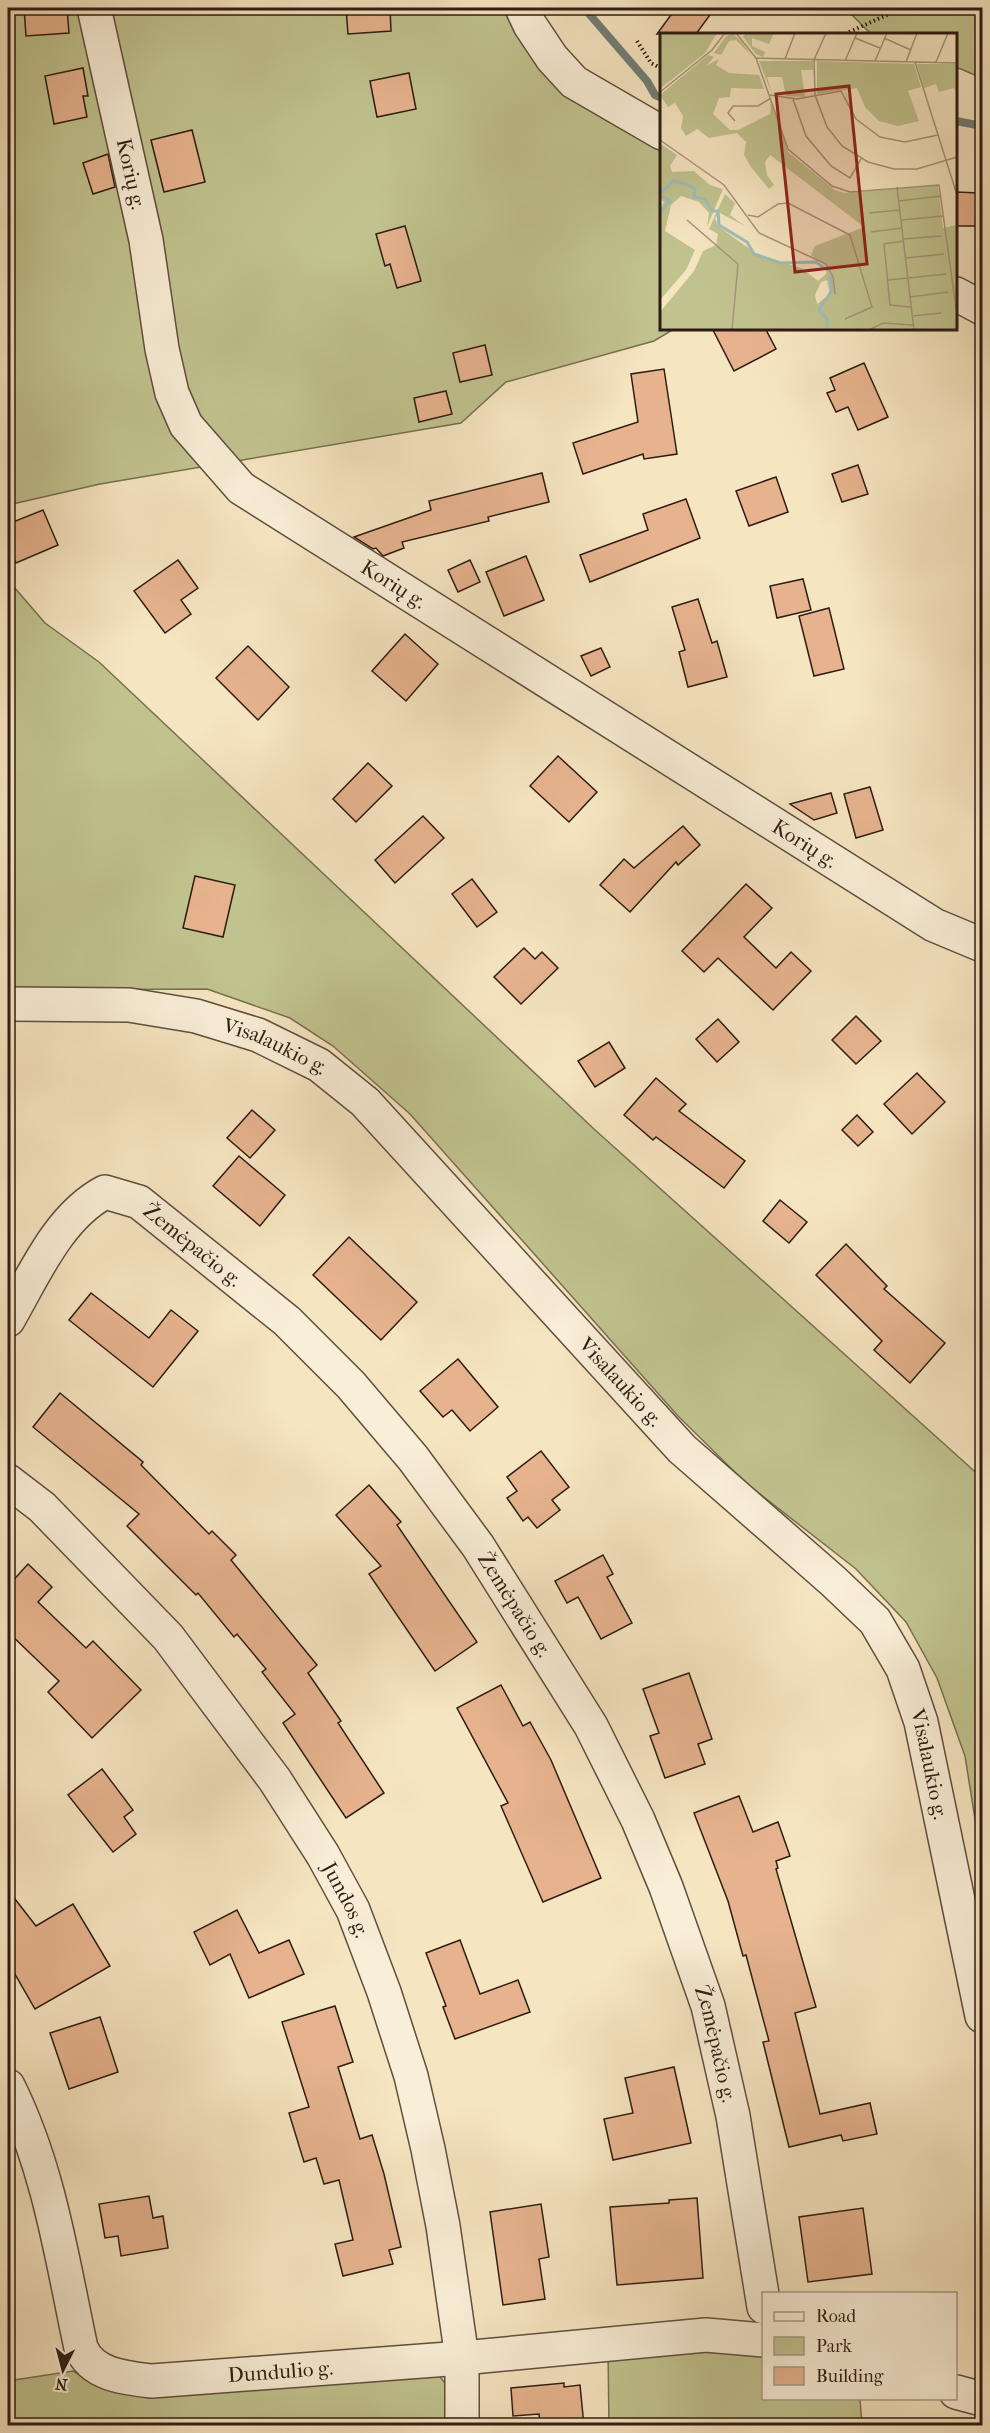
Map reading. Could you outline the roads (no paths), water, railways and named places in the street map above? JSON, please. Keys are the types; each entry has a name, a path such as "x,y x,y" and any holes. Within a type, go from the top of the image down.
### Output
{"street":[{"name":"Korių g.","path":"94,8 146,240 162,349 172,393 186,425 241,488 934,925 982,945"},
{"path":"522,8 530,25 552,58 574,82 660,132"},
{"path":"957,295 982,308"},
{"name":"Visalaukio g.","path":"8,1004 129,1005 196,1016 258,1035 319,1065 365,1102 682,1449 833,1581 875,1621 903,1669 921,1722 982,2016"},
{"name":"Žemėpačio g.","path":"8,1320 60,1232 88,1201 105,1192 139,1202 287,1321 351,1385 413,1458 478,1546 591,1726 638,1820 662,1876 708,2006 733,2116 762,2295"},
{"name":"Jundos g.","path":"8,1481 42,1507 168,1637 275,1780 323,1855 353,1910 384,1992 411,2076 443,2226 462,2358 462,2426"},
{"name":"Dundulio g.","path":"8,2086 39,2161 55,2224 81,2348 85,2359 99,2368 130,2378 152,2381 462,2358 706,2335 762,2340"},
{"path":"957,2392 982,2399"}],"waterway":[{"path":"584,8 647,81 655,95 660,97"},
{"path":"957,121 982,126"}]}
